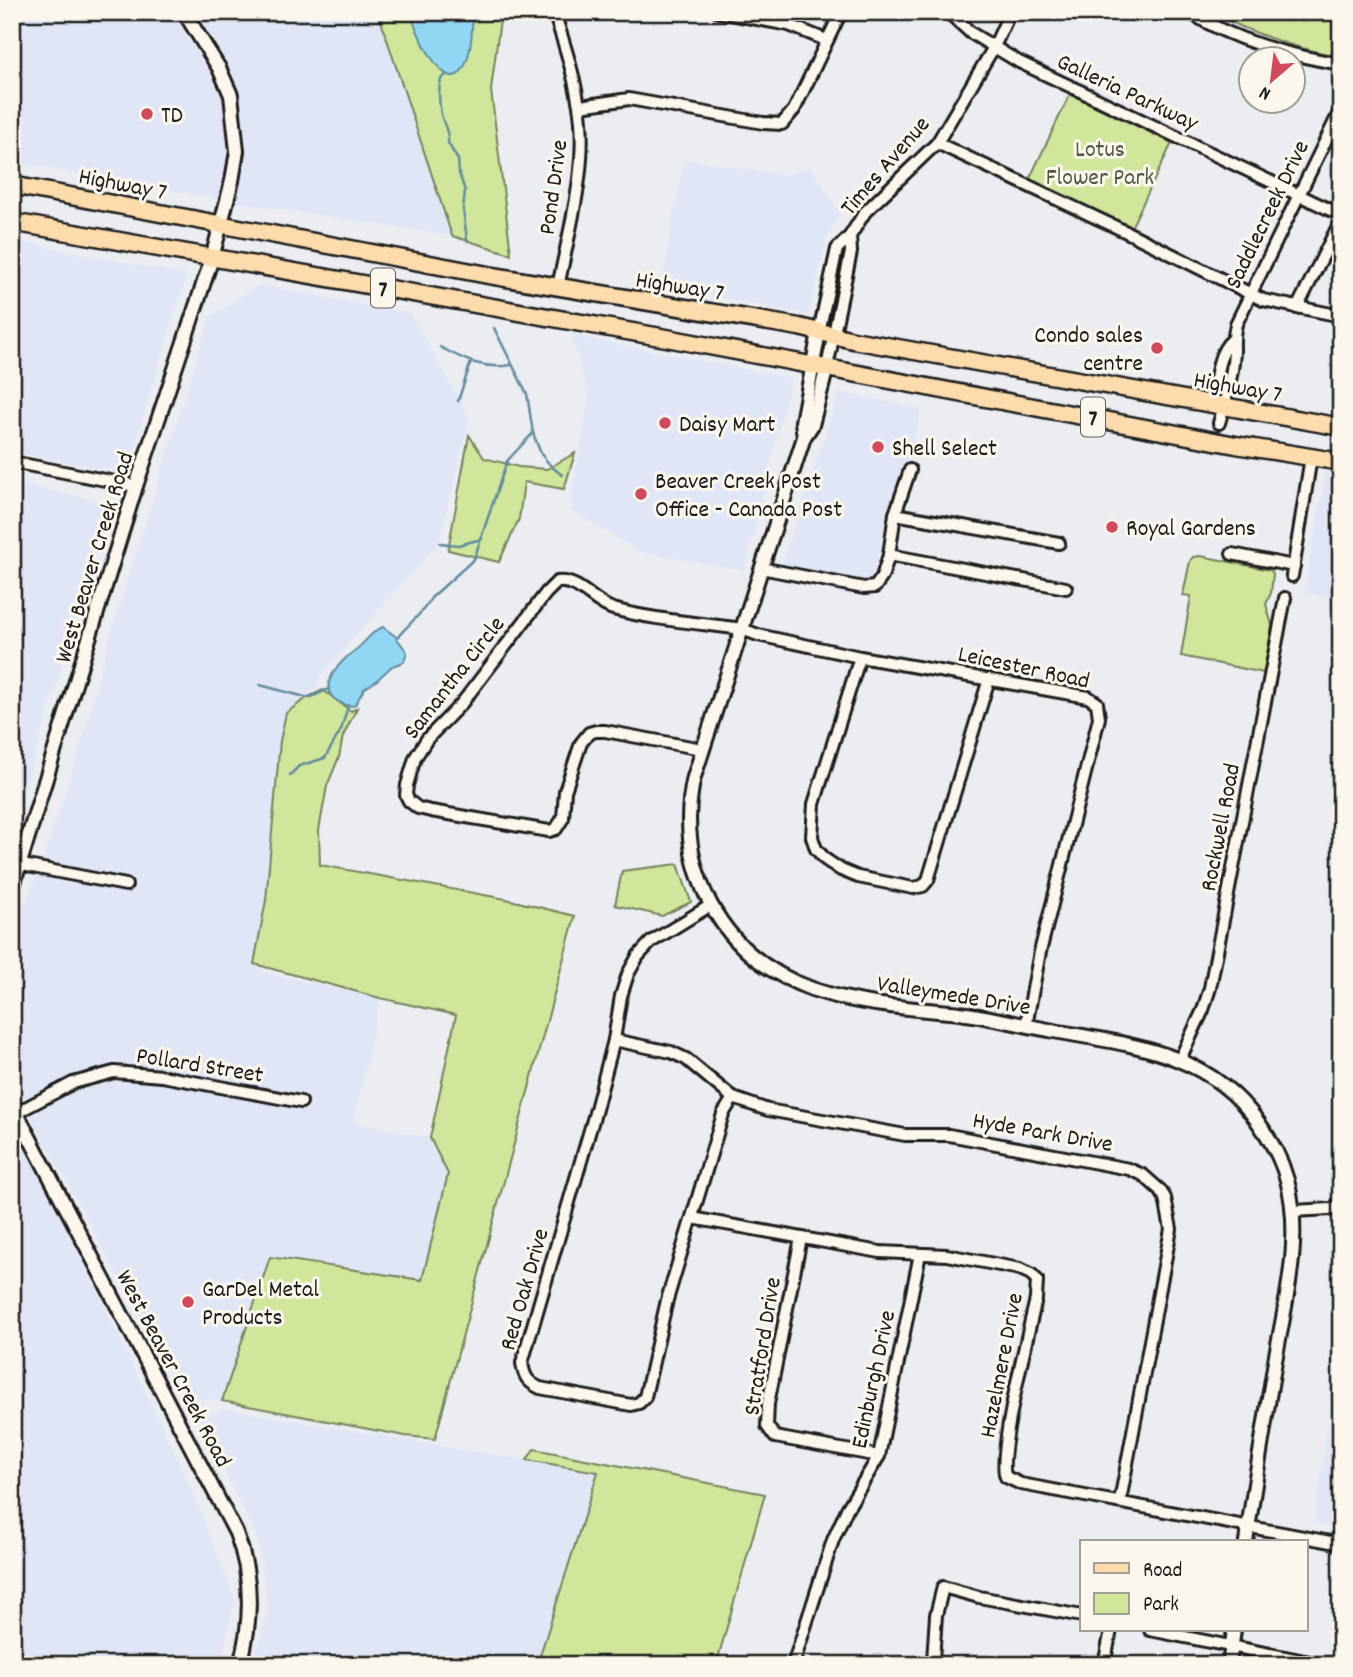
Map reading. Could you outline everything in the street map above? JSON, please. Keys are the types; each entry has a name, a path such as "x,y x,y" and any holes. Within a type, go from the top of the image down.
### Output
{"main road":[{"name":"Highway 7","path":"12,185 219,232 827,334 1218,412 1341,428"},
{"name":"7","path":"12,222 1341,462"}],"street":[{"name":"West Beaver Creek Road","path":"12,889 16,864 136,486 212,258 237,151 234,111 223,75 184,12"},
{"name":"Pond Drive","path":"554,12 580,106 581,159 558,287"},
{"path":"719,12 789,25 826,40"},
{"path":"580,106 629,99 782,124 794,110 841,12"},
{"name":"Galleria Parkway","path":"948,12 971,33 1019,62 1341,218"},
{"name":"Times Avenue","path":"827,334 837,249 850,236 865,212 937,143 994,47 1010,12"},
{"path":"1189,12 1240,38 1341,64"},
{"name":"Saddlecreek Drive","path":"1218,412 1234,349 1232,340 1236,324 1248,294 1341,109"},
{"path":"937,143 1135,236 1269,303 1341,316"},
{"path":"1297,308 1341,218"},
{"name":"Times Avenue","path":"827,334 850,252 850,236"},
{"name":"Valleymede Drive","path":"827,334 802,422 804,437 702,749 690,797 689,835 699,881 727,932 742,948 766,968 799,986 830,996 902,1009 949,1012 1114,1041 1180,1059 1216,1079 1249,1109 1268,1135 1279,1158 1293,1212 1292,1256 1246,1540"},
{"path":"1232,554 1293,571 1311,457"},
{"path":"12,462 136,486"},
{"path":"761,568 864,588 875,587 882,578 889,555 895,514 910,470"},
{"path":"895,514 1059,543"},
{"path":"889,555 1066,588"},
{"name":"Samantha Circle","path":"702,749 605,731 589,733 581,743 567,781 563,818 556,828 549,831 418,808 406,795 421,748 462,703 556,582 570,582 596,601 611,608 741,629"},
{"name":"Rockwell Road","path":"1180,1059 1203,1010 1210,988 1285,598"},
{"name":"Leicester Road","path":"741,629 860,657 1088,697 1097,703 1099,708 1096,731 1040,952 1026,1026"},
{"path":"860,657 814,804 812,836 816,849 841,870 858,877 913,888 923,886 928,880 989,679"},
{"path":"16,864 126,885"},
{"name":"Red Oak Drive","path":"711,905 650,942 628,974 596,1113 522,1363 524,1374 530,1383 540,1388 631,1405 639,1403 645,1397 667,1300 723,1114 733,1098"},
{"path":"1341,1024 1341,1031"},
{"name":"Hyde Park Drive","path":"614,1040 671,1052 686,1059 733,1098 768,1110 905,1135 949,1135 1091,1160 1129,1168 1143,1175 1166,1198 1171,1228 1120,1501"},
{"name":"Pollard Street","path":"14,1110 73,1083 114,1072 162,1076 301,1102"},
{"name":"West Beaver Creek Road","path":"14,1110 220,1498 240,1542 249,1577 248,1627 240,1665"},
{"path":"1293,1212 1331,1209 1341,1205"},
{"name":"Hazelmere Drive","path":"692,1218 880,1252 947,1255 1020,1269 1031,1274 1037,1280 1036,1299 1007,1437 1003,1472 1011,1480 1341,1544"},
{"name":"Stratford Drive","path":"801,1238 768,1404 767,1426 775,1437 879,1457"},
{"name":"Edinburgh Drive","path":"793,1665 833,1540 847,1509 879,1457 920,1254"},
{"path":"933,1664 934,1628 943,1587 979,1597 1080,1616"},
{"path":"1104,1665 1111,1632"},
{"path":"1160,1632 1325,1665"},
{"path":"1229,1665 1234,1632"},
{"path":"12,1660 40,1665"}],"shaded area":[{"path":"12,12 378,12 452,236 247,204 12,162"},
{"path":"685,159 785,175 811,167 840,212 827,239 808,315 662,286"},
{"path":"12,240 187,275 126,473 12,452"},
{"path":"258,285 410,313 470,418 438,544 321,675 318,687 286,714 280,741 266,900 254,964 263,973 380,998 354,1122 430,1138 448,1174 422,1280 270,1257 222,1401 185,1398 13,1084 12,936 42,862 82,742 108,642 210,316"},
{"path":"572,335 791,378 745,570 639,552 572,511 571,495 589,401"},
{"path":"839,392 922,409 865,598 777,579"},
{"path":"1325,475 1341,478 1341,600 1304,593"},
{"path":"12,482 111,504 12,831"},
{"path":"18,1133 57,1206 190,1485 235,1600 220,1665 12,1665 12,1136 15,1137"},
{"path":"1341,1338 1341,1528 1314,1523"},
{"path":"221,1408 597,1473 537,1665 253,1665 268,1609 258,1540 200,1419"}],"green space":[{"path":"378,12 501,12 491,90 511,254 452,236"},
{"path":"1202,12 1341,12 1341,56 1308,49 1308,46 1293,45 1261,35 1216,15 1210,16"},
{"name":"Lotus Flower Park","path":"1070,94 1172,143 1130,230 1028,182"},
{"path":"469,435 484,458 519,467 547,469 575,453 564,489 524,482 519,519 499,562 448,550"},
{"path":"1201,556 1270,570 1273,573 1271,593 1266,604 1272,625 1264,673 1181,656 1191,596 1183,595 1190,561 1193,557"},
{"path":"323,690 351,711 357,708 343,736 339,757 327,786 319,830 320,865 506,899 575,916 435,1439 405,1436 222,1401 270,1257 422,1280 448,1174 430,1138 456,1015 380,998 254,964 266,900 280,741 286,713"},
{"path":"678,864 691,902 662,916 615,905 622,871"},
{"path":"534,1449 765,1494 716,1665 537,1665 598,1472 527,1460"}],"water":[{"path":"410,12 473,12 469,54 464,67 456,75 448,75 431,57"},
{"path":"383,627 395,636 407,652 404,662 392,666 364,689 355,705 338,701 331,695 330,678 342,662"}],"waterway":[{"path":"446,75 440,83 440,105 448,143 458,160 465,191 463,209 467,240"},
{"path":"494,328 527,394 533,433 541,454 562,475"},
{"path":"440,347 474,363 511,365"},
{"path":"458,401 471,362"},
{"path":"397,638 431,598 474,559 507,461 533,433"},
{"path":"440,543 458,545 482,539"},
{"path":"260,685 309,698 329,689"},
{"path":"290,775 299,766 325,758 341,730 348,706"}],"place":[{"name":"TD","path":"147,114"},
{"name":"Condo sales centre","path":"1157,348"},
{"name":"Daisy Mart","path":"665,423"},
{"name":"Shell Select","path":"878,447"},
{"name":"Beaver Creek Post Office - Canada Post","path":"641,494"},
{"name":"Royal Gardens","path":"1112,527"},
{"name":"GarDel Metal Products","path":"188,1302"}]}
